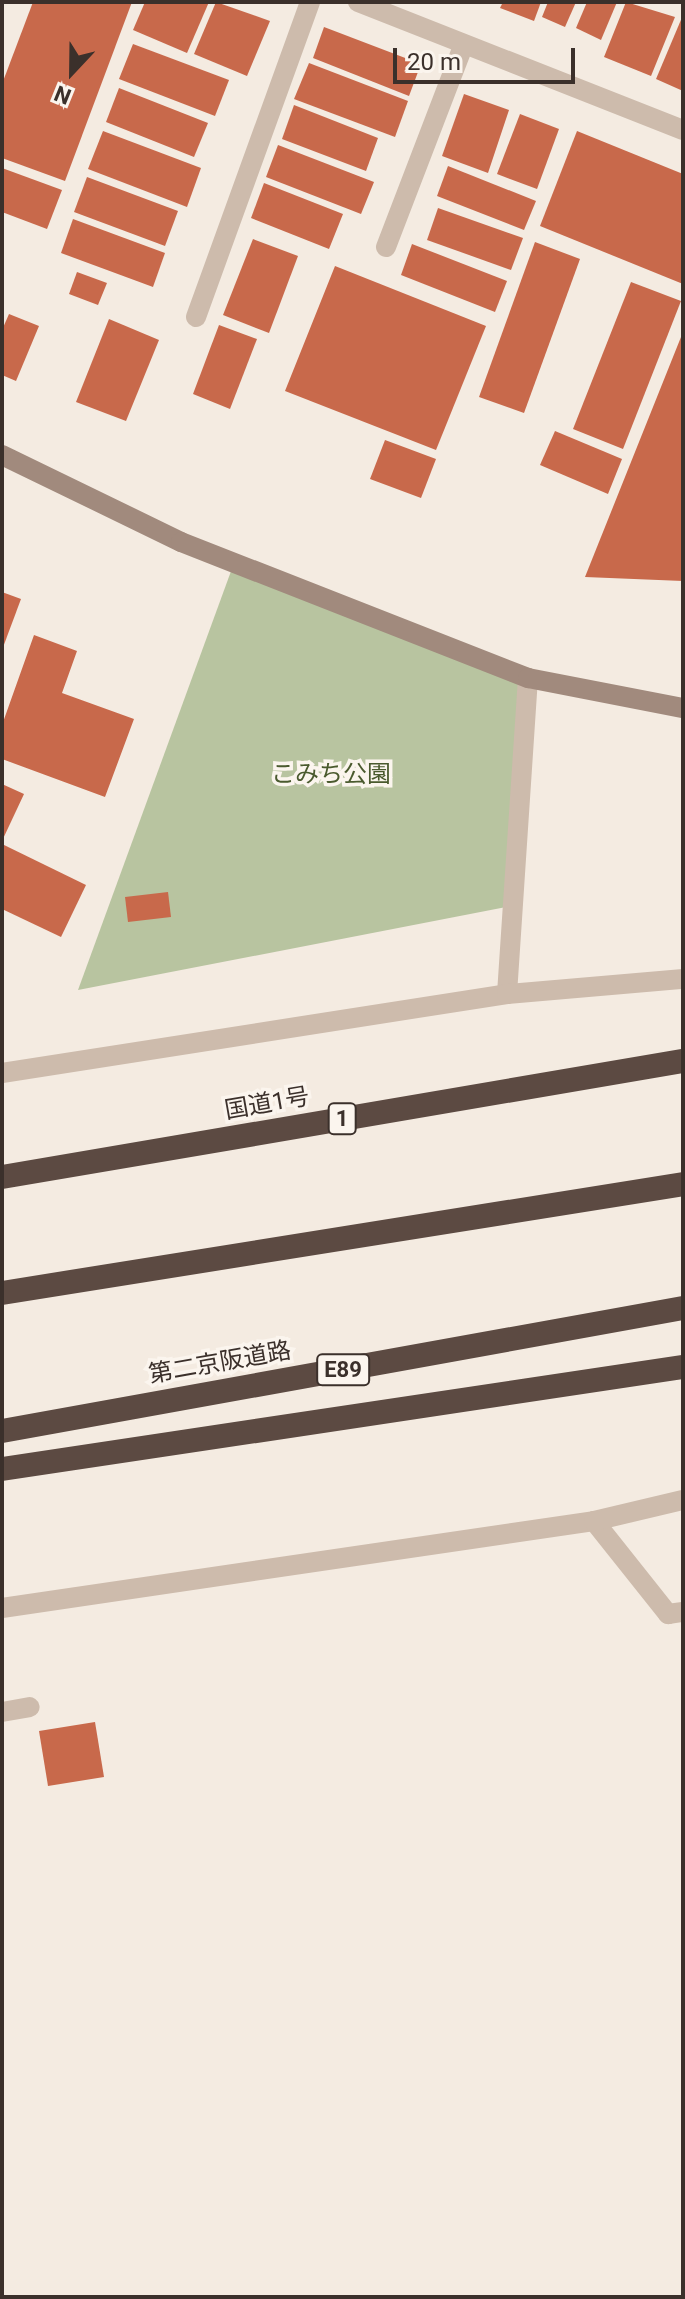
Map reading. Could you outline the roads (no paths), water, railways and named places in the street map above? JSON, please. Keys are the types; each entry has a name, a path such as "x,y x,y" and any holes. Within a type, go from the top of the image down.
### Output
{"highway":[{"name":"国道1号","path":"2,1177 683,1061"},
{"path":"2,1293 683,1184"},
{"name":"第二京阪道路","path":"2,1431 683,1308"},
{"path":"2,1469 683,1367"}],"street":[{"path":"196,317 310,2"},
{"path":"358,2 683,130"},
{"path":"386,247 464,44"},
{"path":"2,455 181,542 528,678 683,708"},
{"path":"507,994 528,678"},
{"path":"2,1073 507,994 683,979"},
{"path":"2,1608 594,1521 683,1500"},
{"path":"594,1521 668,1614 683,1612"},
{"path":"2,1712 30,1707"}],"park label":[{"name":"こみち公園","path":"331,775"}]}
